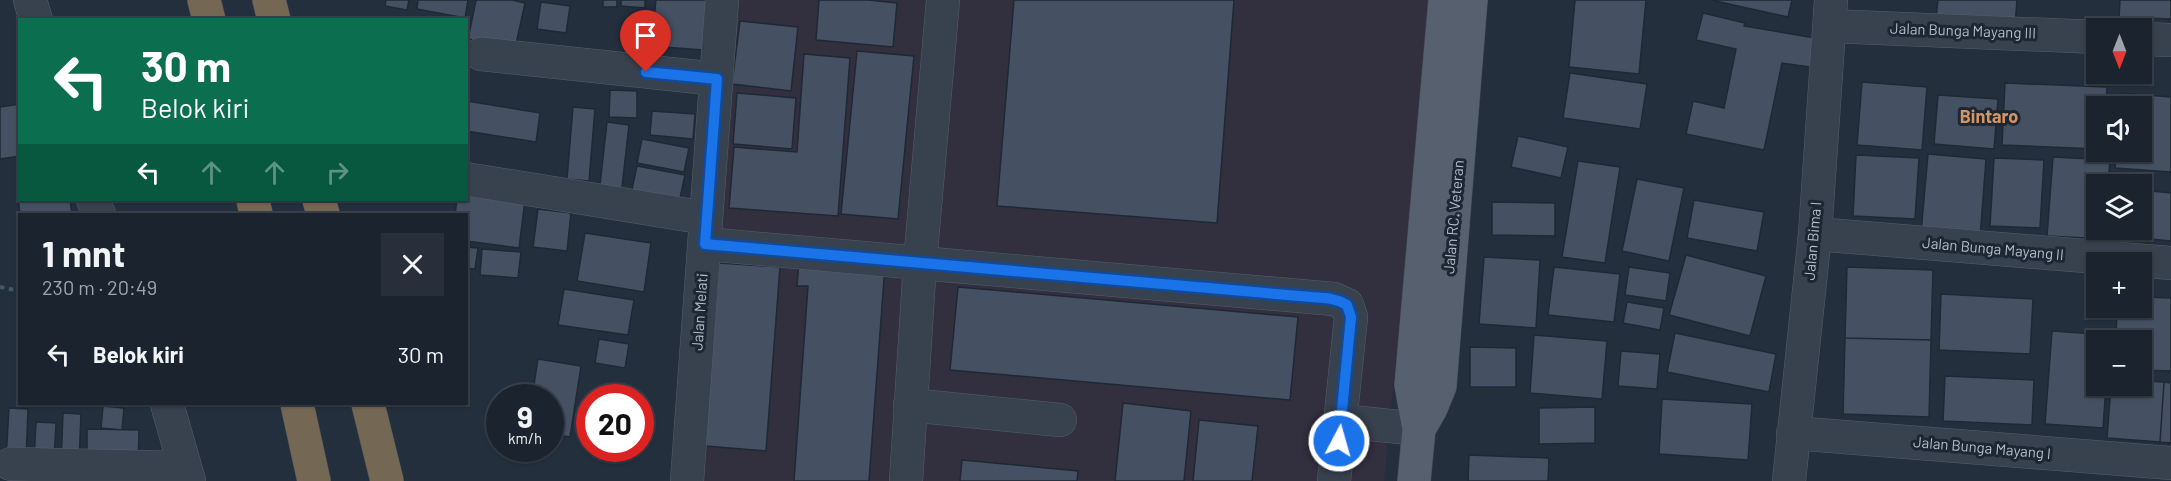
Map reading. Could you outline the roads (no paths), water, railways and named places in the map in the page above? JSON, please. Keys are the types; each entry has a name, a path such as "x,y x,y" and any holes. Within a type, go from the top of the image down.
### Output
{"highway":[{"path":"204,0 208,18"},
{"path":"269,0 274,18"},
{"path":"297,405 314,481"},
{"path":"368,405 387,481"}],"main road":[{"name":"Jalan RC. Veteran","path":"1414,481 1419,429 1411,385 1445,0"},
{"name":"Jalan RC. Veteran","path":"1419,429 1440,386 1471,0"}],"street":[{"path":"30,0 35,18"},
{"name":"Jalan Melati","path":"687,481 722,0"},
{"path":"906,481 910,405 943,0"},
{"name":"Jalan Bunga Mayang III","path":"1831,13 2086,36"},
{"name":"Jalan Bima I","path":"1789,481 1815,234 1831,13"},
{"path":"2152,39 2171,40"},
{"path":"481,54 717,79"},
{"path":"468,179 706,231 921,263 1338,301 1347,305 1351,317 1334,481"},
{"name":"Jalan Bunga Mayang II","path":"1815,234 2171,263"},
{"path":"11,464 187,474 167,405"},
{"path":"910,405 1060,420"},
{"path":"1341,421 1419,429"},
{"name":"Jalan Bunga Mayang I","path":"1793,433 2171,463"}],"district":[{"name":"Bintaro","path":"1989,117"}]}
